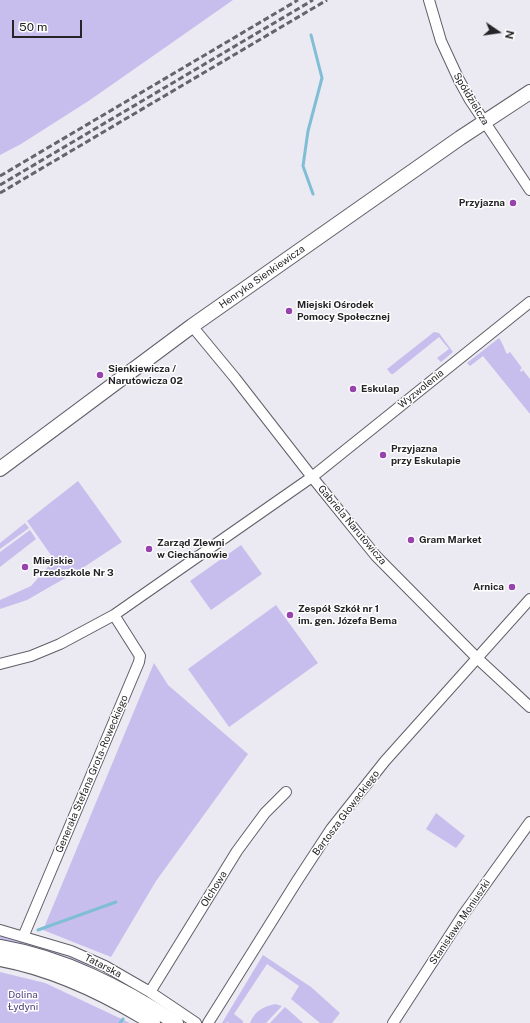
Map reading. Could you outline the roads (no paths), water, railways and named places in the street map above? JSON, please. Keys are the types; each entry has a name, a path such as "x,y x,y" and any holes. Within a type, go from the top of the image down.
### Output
{"street":[{"name":"Spółdzielcza","path":"429,0 441,41 470,100 530,190"},
{"name":"Henryka Sienkiewicza","path":"0,469 192,326 530,92"},
{"name":"Wyzwolenia","path":"0,664 31,656 60,644 114,615 312,477 530,302"},
{"name":"Gabriela Narutowicza","path":"192,326 376,556 477,658 530,707"},
{"name":"Bartosza Głowackiego","path":"208,1023 297,881 331,830 385,761 530,599"},
{"name":"Generała Stefana Grota-Roweckiego","path":"23,936 139,662 140,656 114,615"},
{"name":"Olchowa","path":"150,992 237,851 265,813 286,792"},
{"name":"Stanisława Moniuszki","path":"393,1023 463,915 530,822"},
{"name":"Tatarska","path":"0,930 71,951 105,966 150,992 196,1023"},
{"name":"Tatarska","path":"0,946 49,958 104,981 176,1023"},
{"path":"0,960 45,971 77,983 153,1023"}],"waterway":[{"path":"311,35 322,78 308,131 303,166 313,194"},
{"path":"38,930 116,902"},
{"path":"120,1023 123,1019"}],"railway":[{"path":"0,176 298,0"},
{"path":"0,185 313,0"},
{"path":"0,193 327,0"}],"place":[{"name":"Przyjazna","path":"513,203"},
{"name":"Miejski Ośrodek Pomocy Społecznej","path":"289,311"},
{"name":"Sienkiewicza / Narutowicza 02","path":"100,375"},
{"name":"Eskulap","path":"353,389"},
{"name":"Przyjazna przy Eskulapie","path":"383,455"},
{"name":"Gram Market","path":"411,540"},
{"name":"Zarząd Zlewni w Ciechanowie","path":"149,549"},
{"name":"Miejskie Przedszkole Nr 3","path":"25,567"},
{"name":"Arnica","path":"512,587"},
{"name":"Zespół Szkół nr 1 im. gen. Józefa Bema","path":"290,615"}],"park label":[{"name":"Dolina Łydyni","path":"23,1000"}]}
